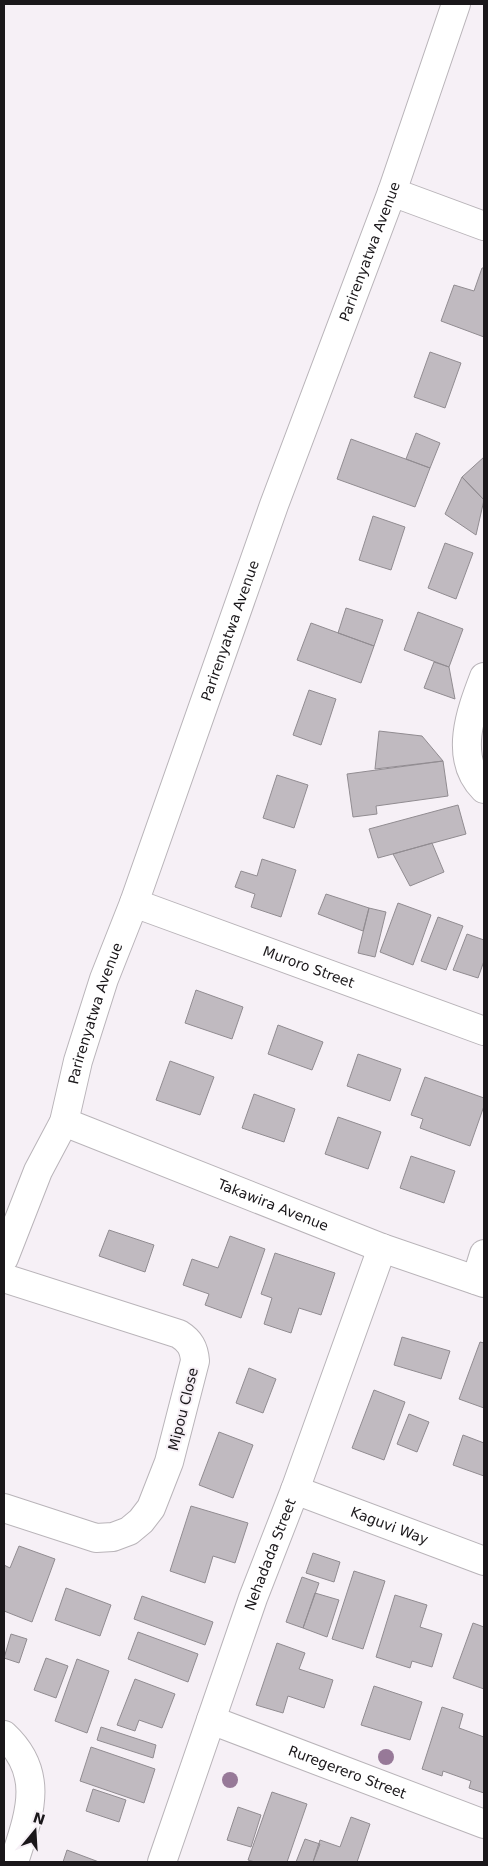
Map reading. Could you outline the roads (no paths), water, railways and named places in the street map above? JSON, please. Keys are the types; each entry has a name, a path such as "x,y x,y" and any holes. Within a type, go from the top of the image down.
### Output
{"street":[{"name":"Parirenyatwa Avenue","path":"4,1258 38,1171 64,1122 91,1018 134,904 274,505 392,192 456,4"},
{"path":"392,192 484,226"},
{"path":"484,677 467,727 467,748 471,770 484,789"},
{"name":"Muroro Street","path":"134,904 484,1031"},
{"name":"Takawira Avenue","path":"64,1122 382,1248 480,1282"},
{"name":"Nehadada Street","path":"162,1862 253,1598 295,1490 382,1248"},
{"path":"480,1282 484,1254"},
{"name":"Mipou Close","path":"4,1278 179,1334 190,1344 194,1351 195,1361 169,1462 151,1508 141,1521 129,1531 113,1537 96,1538 4,1508"},
{"name":"Kaguvi Way","path":"295,1490 484,1561"},
{"name":"Ruregerero Street","path":"211,1720 484,1824"},
{"path":"4,1735 16,1746 27,1768 32,1791 28,1817 14,1862"}]}
